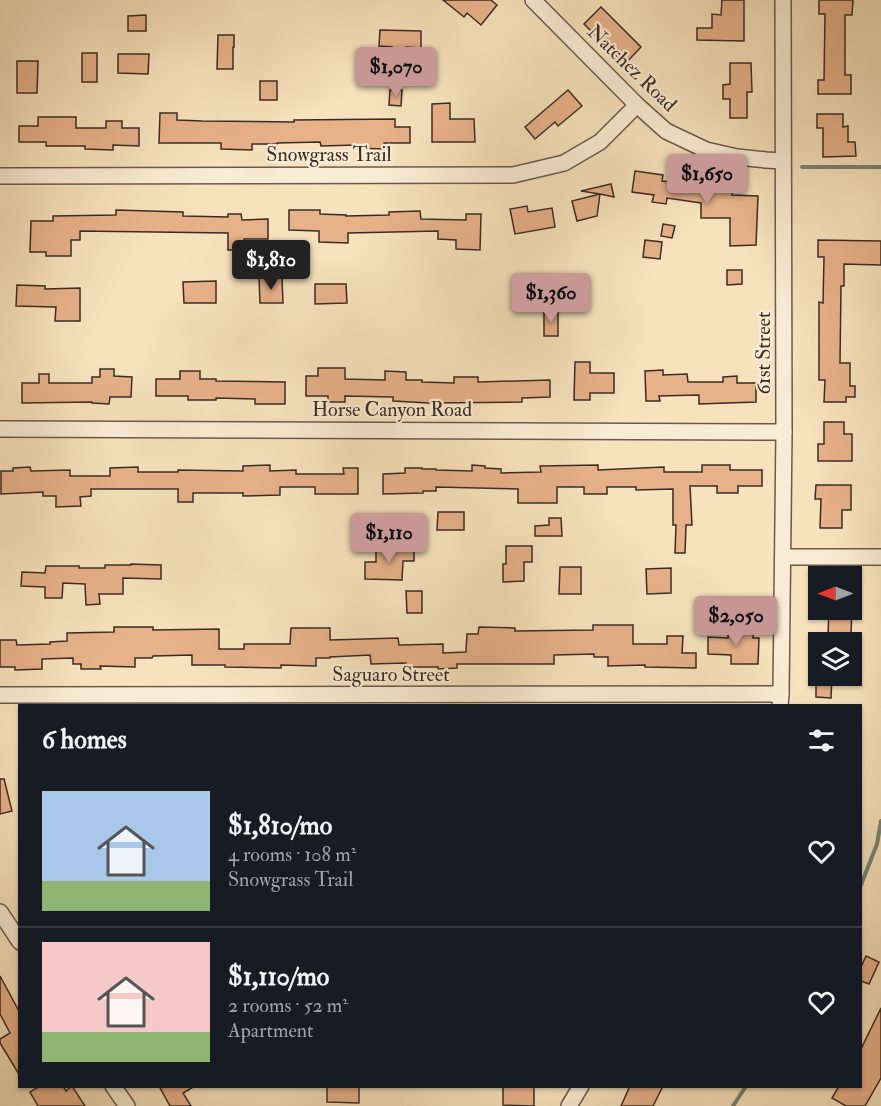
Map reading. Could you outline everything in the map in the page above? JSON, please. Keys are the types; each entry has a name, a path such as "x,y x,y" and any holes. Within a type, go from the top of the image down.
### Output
{"street":[{"name":"Natchez Road","path":"533,0 637,105 666,131 706,150 737,157 783,161"},
{"name":"61st Street","path":"781,700 784,432 783,0"},
{"name":"Snowgrass Trail","path":"0,176 513,175 564,163 573,158 600,142 637,105"},
{"name":"Horse Canyon Road","path":"0,429 784,432"},
{"path":"783,557 881,557"},
{"name":"Saguaro Street","path":"0,695 781,700"},
{"path":"0,912 18,939"},
{"path":"114,1088 127,1106"},
{"path":"569,1106 580,1088"}],"building":[{"path":"443,0 491,0 497,5 481,25 467,13 464,17"},
{"path":"722,0 744,0 744,41 697,40 697,28 712,28 712,14 721,15"},
{"path":"819,0 853,0 852,15 845,15 845,75 851,75 851,94 818,94 818,80 824,80 825,14 819,14"},
{"path":"601,7 641,47 625,64 584,24"},
{"path":"146,15 146,31 128,31 128,16"},
{"path":"380,30 421,31 421,48 406,47 407,68 392,68 392,47 379,46"},
{"path":"218,35 234,35 233,69 217,69"},
{"path":"82,53 97,53 97,82 82,82"},
{"path":"118,54 149,54 148,74 118,73"},
{"path":"17,61 38,61 37,93 17,93"},
{"path":"730,63 751,63 752,92 747,92 747,118 730,118 730,99 723,99 723,85 730,84"},
{"path":"260,81 277,81 277,100 260,100"},
{"path":"390,90 402,90 401,106 389,105"},
{"path":"568,90 582,106 558,126 555,122 535,139 525,127"},
{"path":"450,103 450,119 474,119 475,142 432,142 432,104"},
{"path":"160,113 177,113 177,120 202,121 294,122 294,120 395,119 395,127 410,127 410,143 384,143 384,149 356,148 356,145 321,146 320,142 252,144 252,150 221,149 221,143 159,143"},
{"path":"817,114 843,114 843,127 848,126 848,142 855,142 856,156 823,157 823,128 817,128"},
{"path":"38,117 76,117 76,128 106,128 106,121 122,121 122,128 139,128 139,146 113,145 113,150 85,149 85,146 46,146 46,142 19,142 19,126 38,126"},
{"path":"635,171 663,175 662,181 688,184 687,191 732,191 732,195 758,196 756,245 730,246 730,218 701,218 701,203 667,198 666,204 652,202 654,195 632,192"},
{"path":"611,184 614,197 581,191"},
{"path":"600,194 597,216 577,221 572,201"},
{"path":"527,206 528,212 552,208 555,227 515,234 510,209"},
{"path":"116,210 183,212 183,216 228,217 228,214 241,214 242,220 268,219 268,239 244,239 244,250 228,250 228,233 80,231 80,240 71,240 71,256 46,256 46,252 30,252 31,221 53,221 53,216 116,215"},
{"path":"289,210 320,210 320,214 346,216 389,215 389,212 420,211 421,219 466,220 466,214 481,214 480,250 456,249 456,240 438,239 438,231 348,233 348,243 319,242 319,231 289,230"},
{"path":"663,224 675,226 672,238 661,236"},
{"path":"645,240 662,242 660,259 643,257"},
{"path":"818,240 881,241 881,265 844,264 844,286 841,286 840,363 850,363 850,386 855,386 855,397 846,397 846,402 824,402 825,380 819,380 819,302 823,303 824,257 818,257"},
{"path":"727,270 742,270 742,284 727,285"},
{"path":"259,278 282,278 283,303 260,303"},
{"path":"216,281 216,303 184,303 183,282"},
{"path":"315,284 346,284 347,303 315,304"},
{"path":"17,285 45,286 45,289 80,288 80,321 55,321 56,307 16,306"},
{"path":"544,311 558,311 558,336 544,336"},
{"path":"575,362 590,362 590,373 614,373 614,393 590,393 590,400 574,400"},
{"path":"318,368 345,368 345,379 385,380 385,371 406,372 406,380 422,380 422,382 454,383 454,377 478,377 478,382 550,380 550,397 522,398 522,402 429,403 393,401 393,397 345,396 345,402 328,402 328,396 306,396 306,376 318,376"},
{"path":"100,369 114,369 114,376 132,377 131,397 110,397 109,404 92,402 22,403 22,383 39,383 39,374 49,374 49,383 92,383 92,377 100,377"},
{"path":"663,370 663,375 687,374 688,382 723,382 723,377 737,376 737,383 756,383 756,402 699,404 699,395 659,396 660,401 646,401 645,371"},
{"path":"180,371 200,371 200,379 216,379 216,381 285,382 285,404 255,404 255,399 188,400 188,396 156,396 156,379 180,379"},
{"path":"824,422 844,422 844,434 852,434 852,461 818,461 818,444 824,444"},
{"path":"270,465 270,471 296,470 296,474 344,474 343,468 358,468 358,494 315,494 315,487 280,487 280,495 243,496 243,493 193,493 193,502 178,502 178,489 91,489 91,496 80,497 81,506 56,507 56,496 43,496 43,492 1,494 1,471 13,471 13,468 30,467 31,471 70,470 70,476 110,476 110,468 138,467 138,472 243,471 243,466"},
{"path":"472,465 501,469 501,473 541,472 540,466 598,465 598,470 664,467 664,472 702,472 702,465 730,465 730,470 762,470 762,486 738,486 738,493 717,493 717,486 690,486 692,525 686,525 685,553 675,553 676,525 673,525 673,489 636,490 636,487 607,487 607,494 584,494 584,487 557,487 557,503 518,503 518,489 436,487 436,491 423,491 423,493 383,494 383,474 405,473 405,468 472,471"},
{"path":"816,485 851,485 851,510 842,510 842,528 820,528 821,499 815,499"},
{"path":"438,512 464,512 464,530 437,530"},
{"path":"549,518 561,518 562,536 535,536 535,526 549,525"},
{"path":"506,546 532,546 532,562 524,562 524,581 503,582"},
{"path":"414,548 414,561 403,561 402,580 365,579 365,562 376,562 376,549"},
{"path":"105,565 161,565 161,579 123,578 123,594 99,594 100,604 86,605 85,584 63,583 62,598 45,598 45,587 21,586 22,572 45,573 46,566 105,568"},
{"path":"560,567 581,567 581,594 559,594"},
{"path":"671,568 671,593 647,594 646,569"},
{"path":"406,591 422,591 422,613 407,613"},
{"path":"829,620 852,620 851,632 828,632"},
{"path":"593,625 633,625 633,644 667,644 667,636 683,636 682,653 696,653 696,668 645,667 645,665 608,666 608,657 594,657 594,654 554,655 554,664 457,664 457,668 438,669 438,667 406,667 406,663 371,664 370,655 316,658 316,666 281,665 281,668 192,665 192,655 135,658 135,667 100,666 101,669 81,669 81,664 73,664 73,658 42,659 42,669 15,670 15,667 0,667 0,640 16,640 17,645 50,644 50,642 67,641 67,633 114,632 114,627 153,627 153,630 219,629 219,649 244,649 244,644 290,644 291,628 330,628 330,640 398,638 399,645 443,644 443,653 466,652 467,634 478,634 479,627 515,628 515,631 593,630"},
{"path":"728,630 753,631 753,638 759,638 758,664 731,664 731,655 708,654 708,637 728,638"},
{"path":"816,686 832,686 831,698 816,697"},
{"path":"0,779 4,779 12,811 0,814"},
{"path":"866,956 879,962 869,984 862,981 862,965"},
{"path":"0,976 18,1009 18,1073 0,1043 0,1039 10,1033 0,1014"},
{"path":"881,1008 881,1078 865,1106 846,1106 832,1098 838,1088 862,1088 862,1047"},
{"path":"37,1088 64,1088 66,1091 73,1088 85,1106 38,1106 30,1092"},
{"path":"160,1088 192,1088 183,1093 191,1106 170,1106"},
{"path":"327,1088 359,1088 359,1103 327,1102"},
{"path":"503,1088 534,1088 534,1106 503,1105"},
{"path":"629,1088 662,1088 653,1106 621,1106"}],"waterway":[{"path":"802,167 881,167"},
{"path":"862,882 877,844 881,821"},
{"path":"733,1106 745,1088"}]}
